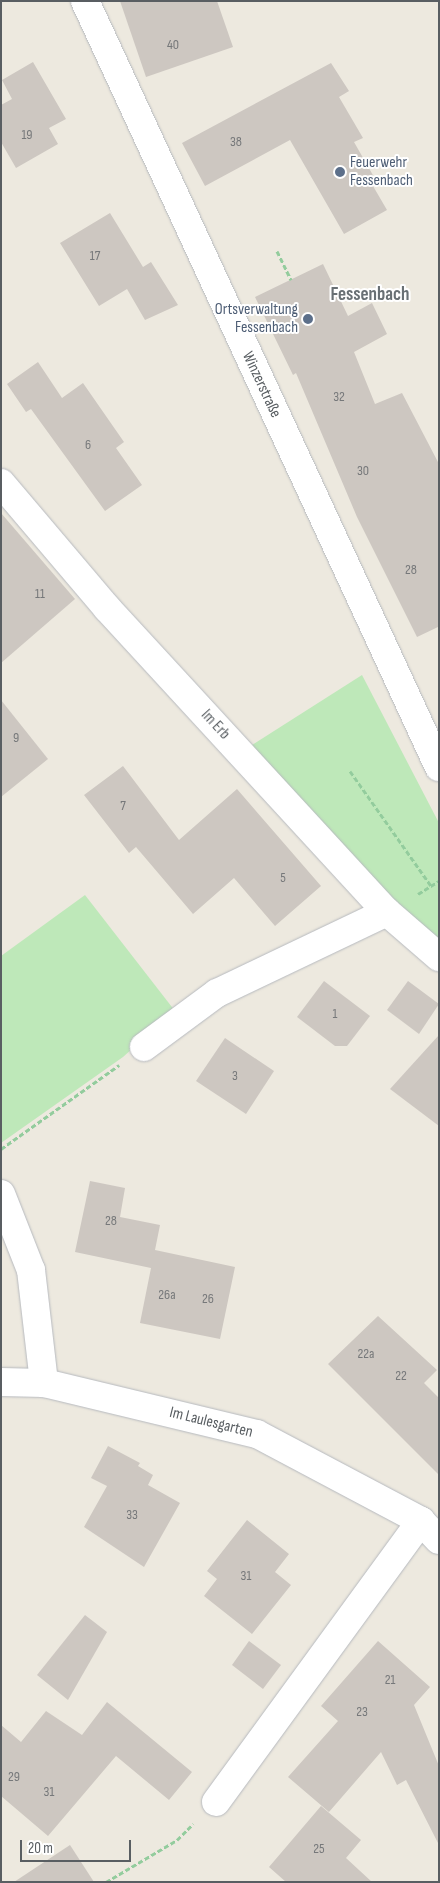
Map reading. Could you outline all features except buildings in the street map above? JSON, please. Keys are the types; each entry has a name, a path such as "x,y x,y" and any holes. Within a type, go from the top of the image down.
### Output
{"street":[{"name":"Winzerstraße","path":"85,1 430,722 439,767"},
{"name":"Im Erb","path":"1,482 106,608 387,912 439,957"},
{"path":"144,1047 217,993 387,912"},
{"path":"1,1194 31,1270 44,1383"},
{"name":"Im Laulesgarten","path":"1,1382 44,1383 257,1434 430,1531 216,1802"}],"path":[{"path":"277,252 291,280"},
{"path":"350,771 431,886"},
{"path":"410,898 439,882"},
{"path":"1,1149 144,1047"},
{"path":"106,1882 178,1840 216,1802"}],"green space":[{"path":"362,675 439,823 439,941 432,939 333,842 252,745"},
{"path":"85,895 175,1011 123,1057 1,1143 1,956"}],"place":[{"name":"Feuerwehr Fessenbach","path":"340,172"},
{"name":"Ortsverwaltung Fessenbach","path":"308,319"}],"district":[{"name":"Fessenbach","path":"370,295"}]}
